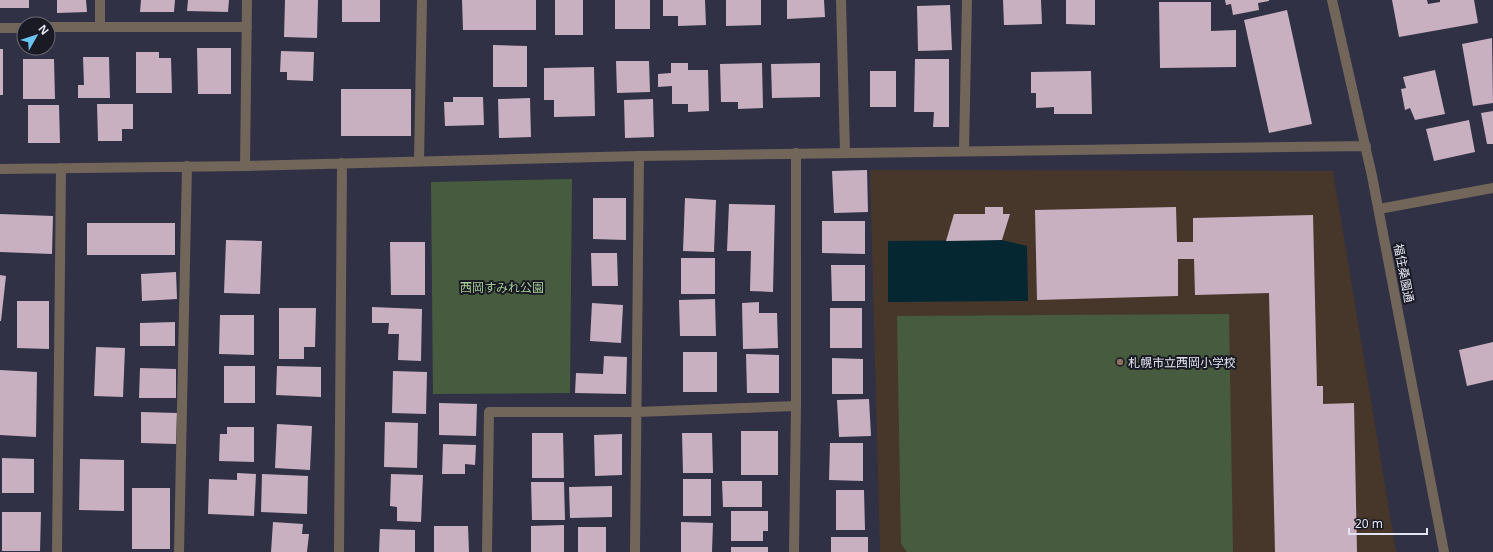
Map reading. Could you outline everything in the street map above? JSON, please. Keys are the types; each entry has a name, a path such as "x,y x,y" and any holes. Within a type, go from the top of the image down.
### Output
{"street":[{"path":"100,0 100,27"},
{"path":"245,166 247,0"},
{"path":"419,161 422,0"},
{"path":"841,0 845,152"},
{"path":"964,150 967,0"},
{"name":"福住桑園通","path":"1332,0 1379,209 1444,552"},
{"path":"56,28 247,27"},
{"path":"0,28 16,28"},
{"path":"0,169 245,166 845,152 885,153 964,150 1366,146"},
{"path":"794,552 796,406 796,153"},
{"path":"635,552 639,156"},
{"path":"339,552 342,163"},
{"path":"179,552 187,166"},
{"path":"57,552 61,168"},
{"path":"1379,209 1493,188"},
{"path":"488,552 489,412 637,412 796,406"}],"shaded area":[{"name":"札幌市立西岡小学校","path":"870,170 1333,171 1396,552 880,552"}],"green space":[{"name":"西岡すみれ公園","path":"572,179 570,393 433,394 431,182"},
{"path":"1229,314 1233,552 907,552 901,544 897,316"}],"water":[{"path":"1002,240 1027,246 1028,301 888,302 888,241"}],"building":[{"path":"0,0 29,0 29,8 0,8"},
{"path":"57,0 86,0 87,12 57,13"},
{"path":"141,0 175,0 174,12 140,12"},
{"path":"188,0 229,0 228,12 187,11"},
{"path":"285,0 318,0 317,38 284,37"},
{"path":"342,0 380,0 380,22 342,22"},
{"path":"462,0 536,0 536,30 463,30"},
{"path":"555,0 583,0 583,35 555,35"},
{"path":"615,0 650,0 650,29 615,29"},
{"path":"663,0 705,0 706,25 678,26 678,16 663,16"},
{"path":"726,0 761,0 761,25 726,26"},
{"path":"787,0 824,0 825,17 787,19"},
{"path":"1003,0 1041,0 1042,24 1004,25"},
{"path":"1066,0 1095,0 1095,25 1066,24"},
{"path":"1225,0 1269,1 1258,3 1259,10 1233,15 1231,4 1226,5"},
{"path":"1392,0 1427,0 1428,4 1440,2 1440,0 1474,0 1478,23 1399,37"},
{"path":"1159,2 1211,2 1211,31 1236,30 1236,67 1160,68"},
{"path":"950,5 952,50 918,51 917,6"},
{"path":"1287,10 1312,124 1269,133 1244,20"},
{"path":"1492,38 1493,103 1473,106 1462,44"},
{"path":"493,45 527,46 527,87 493,87"},
{"path":"197,48 231,48 231,94 198,94"},
{"path":"0,49 3,49 3,95 0,95"},
{"path":"281,51 314,52 313,81 287,80 287,72 280,72"},
{"path":"136,52 159,52 159,58 171,58 172,93 136,93"},
{"path":"83,57 109,57 110,98 78,98 78,85 84,85"},
{"path":"23,59 54,59 55,99 23,99"},
{"path":"915,59 949,59 949,127 933,127 934,112 914,112"},
{"path":"616,61 649,61 650,92 617,93"},
{"path":"671,63 688,63 688,70 708,70 709,111 688,112 688,104 672,104 672,86 658,87 658,74 671,73"},
{"path":"762,63 763,108 738,109 738,102 721,102 720,64"},
{"path":"820,63 820,97 772,98 771,64"},
{"path":"594,67 595,116 554,117 554,100 544,100 544,68"},
{"path":"1435,70 1445,114 1415,120 1410,108 1405,110 1401,89 1406,88 1403,77"},
{"path":"870,71 896,71 896,107 870,107"},
{"path":"1091,71 1092,114 1054,114 1054,107 1036,108 1036,93 1031,93 1031,72"},
{"path":"341,89 411,89 411,136 341,136"},
{"path":"453,97 483,97 484,125 445,126 444,102 453,102"},
{"path":"530,98 531,137 499,138 498,99"},
{"path":"653,99 654,137 625,138 624,100"},
{"path":"97,104 133,104 133,129 122,129 122,141 98,141"},
{"path":"28,105 59,105 60,143 28,143"},
{"path":"1493,111 1493,144 1487,144 1481,113"},
{"path":"1469,120 1475,152 1434,161 1426,129"},
{"path":"867,170 868,212 834,213 832,171"},
{"path":"593,198 626,198 626,240 593,239"},
{"path":"685,198 716,200 714,252 683,251"},
{"path":"729,204 775,205 773,292 750,291 751,251 727,251"},
{"path":"985,207 1003,207 1003,214 1010,214 1002,240 946,241 954,214 985,214"},
{"path":"1176,207 1177,242 1193,242 1193,218 1313,215 1317,386 1323,386 1323,404 1354,403 1357,552 1275,552 1269,293 1195,295 1194,259 1178,259 1178,296 1037,300 1035,210"},
{"path":"0,214 53,216 52,254 0,252"},
{"path":"822,221 865,221 865,254 822,253"},
{"path":"87,223 175,223 175,255 87,255"},
{"path":"226,240 262,241 260,294 224,293"},
{"path":"390,242 425,242 425,295 391,295"},
{"path":"591,253 617,253 618,286 592,286"},
{"path":"681,258 715,258 715,294 681,294"},
{"path":"831,265 865,265 865,301 832,301"},
{"path":"176,272 177,299 142,301 141,274"},
{"path":"0,275 6,276 1,321 0,321"},
{"path":"715,299 716,336 680,336 679,300"},
{"path":"17,301 49,301 49,349 17,348"},
{"path":"759,302 759,313 777,313 778,348 743,349 742,303"},
{"path":"592,303 623,305 621,343 590,341"},
{"path":"372,307 422,309 421,361 398,360 399,334 388,334 389,323 372,323"},
{"path":"279,308 316,308 315,347 304,347 304,359 279,359"},
{"path":"830,308 862,308 862,348 830,348"},
{"path":"220,315 254,315 254,355 219,354"},
{"path":"175,322 175,346 140,346 140,323"},
{"path":"1493,342 1493,380 1467,386 1459,350"},
{"path":"96,347 125,348 123,397 94,396"},
{"path":"683,352 717,352 717,392 683,392"},
{"path":"746,354 779,355 779,393 747,393"},
{"path":"604,356 627,357 626,394 575,393 576,373 603,374"},
{"path":"832,358 863,359 863,394 832,394"},
{"path":"224,366 255,366 255,403 224,403"},
{"path":"277,366 321,367 321,397 276,395"},
{"path":"140,368 176,369 176,398 139,398"},
{"path":"0,370 37,372 36,437 0,435"},
{"path":"393,371 427,372 426,414 392,413"},
{"path":"869,399 871,436 839,437 837,400"},
{"path":"439,403 477,404 476,436 439,435"},
{"path":"141,412 177,413 176,444 141,443"},
{"path":"385,422 418,423 417,468 384,467"},
{"path":"277,424 312,426 310,470 275,468"},
{"path":"227,427 254,427 254,462 219,461 220,434 227,434"},
{"path":"741,431 778,431 778,475 741,475"},
{"path":"532,433 563,433 564,478 532,478"},
{"path":"682,433 712,433 713,473 683,473"},
{"path":"622,434 622,475 595,476 594,435"},
{"path":"830,443 863,443 863,481 829,480"},
{"path":"443,444 476,445 475,465 465,464 465,474 442,474"},
{"path":"2,458 34,459 34,493 2,493"},
{"path":"80,459 124,460 124,511 79,510"},
{"path":"237,473 256,474 254,516 208,514 209,479 237,480"},
{"path":"262,474 308,476 307,514 261,512"},
{"path":"391,474 423,475 421,522 397,521 397,507 390,506"},
{"path":"683,479 711,479 711,516 683,516"},
{"path":"722,481 762,481 762,507 723,507"},
{"path":"531,482 564,482 565,520 532,520"},
{"path":"612,486 612,517 570,518 569,487"},
{"path":"132,488 170,488 170,549 132,549"},
{"path":"836,490 864,490 865,530 836,530"},
{"path":"731,511 768,511 768,531 763,531 763,541 731,541"},
{"path":"2,512 41,512 40,551 2,551"},
{"path":"273,522 303,524 302,534 309,534 307,552 271,552"},
{"path":"681,522 713,523 712,552 681,552"},
{"path":"564,525 564,552 531,552 531,526"},
{"path":"434,526 468,526 469,552 434,552"},
{"path":"578,527 606,527 606,552 578,552"},
{"path":"380,529 415,530 415,552 379,552"},
{"path":"831,537 868,537 868,552 831,552"},
{"path":"731,547 768,547 768,552 731,552"}],"place":[{"name":"札幌市立西岡小学校","path":"1120,362"}]}
